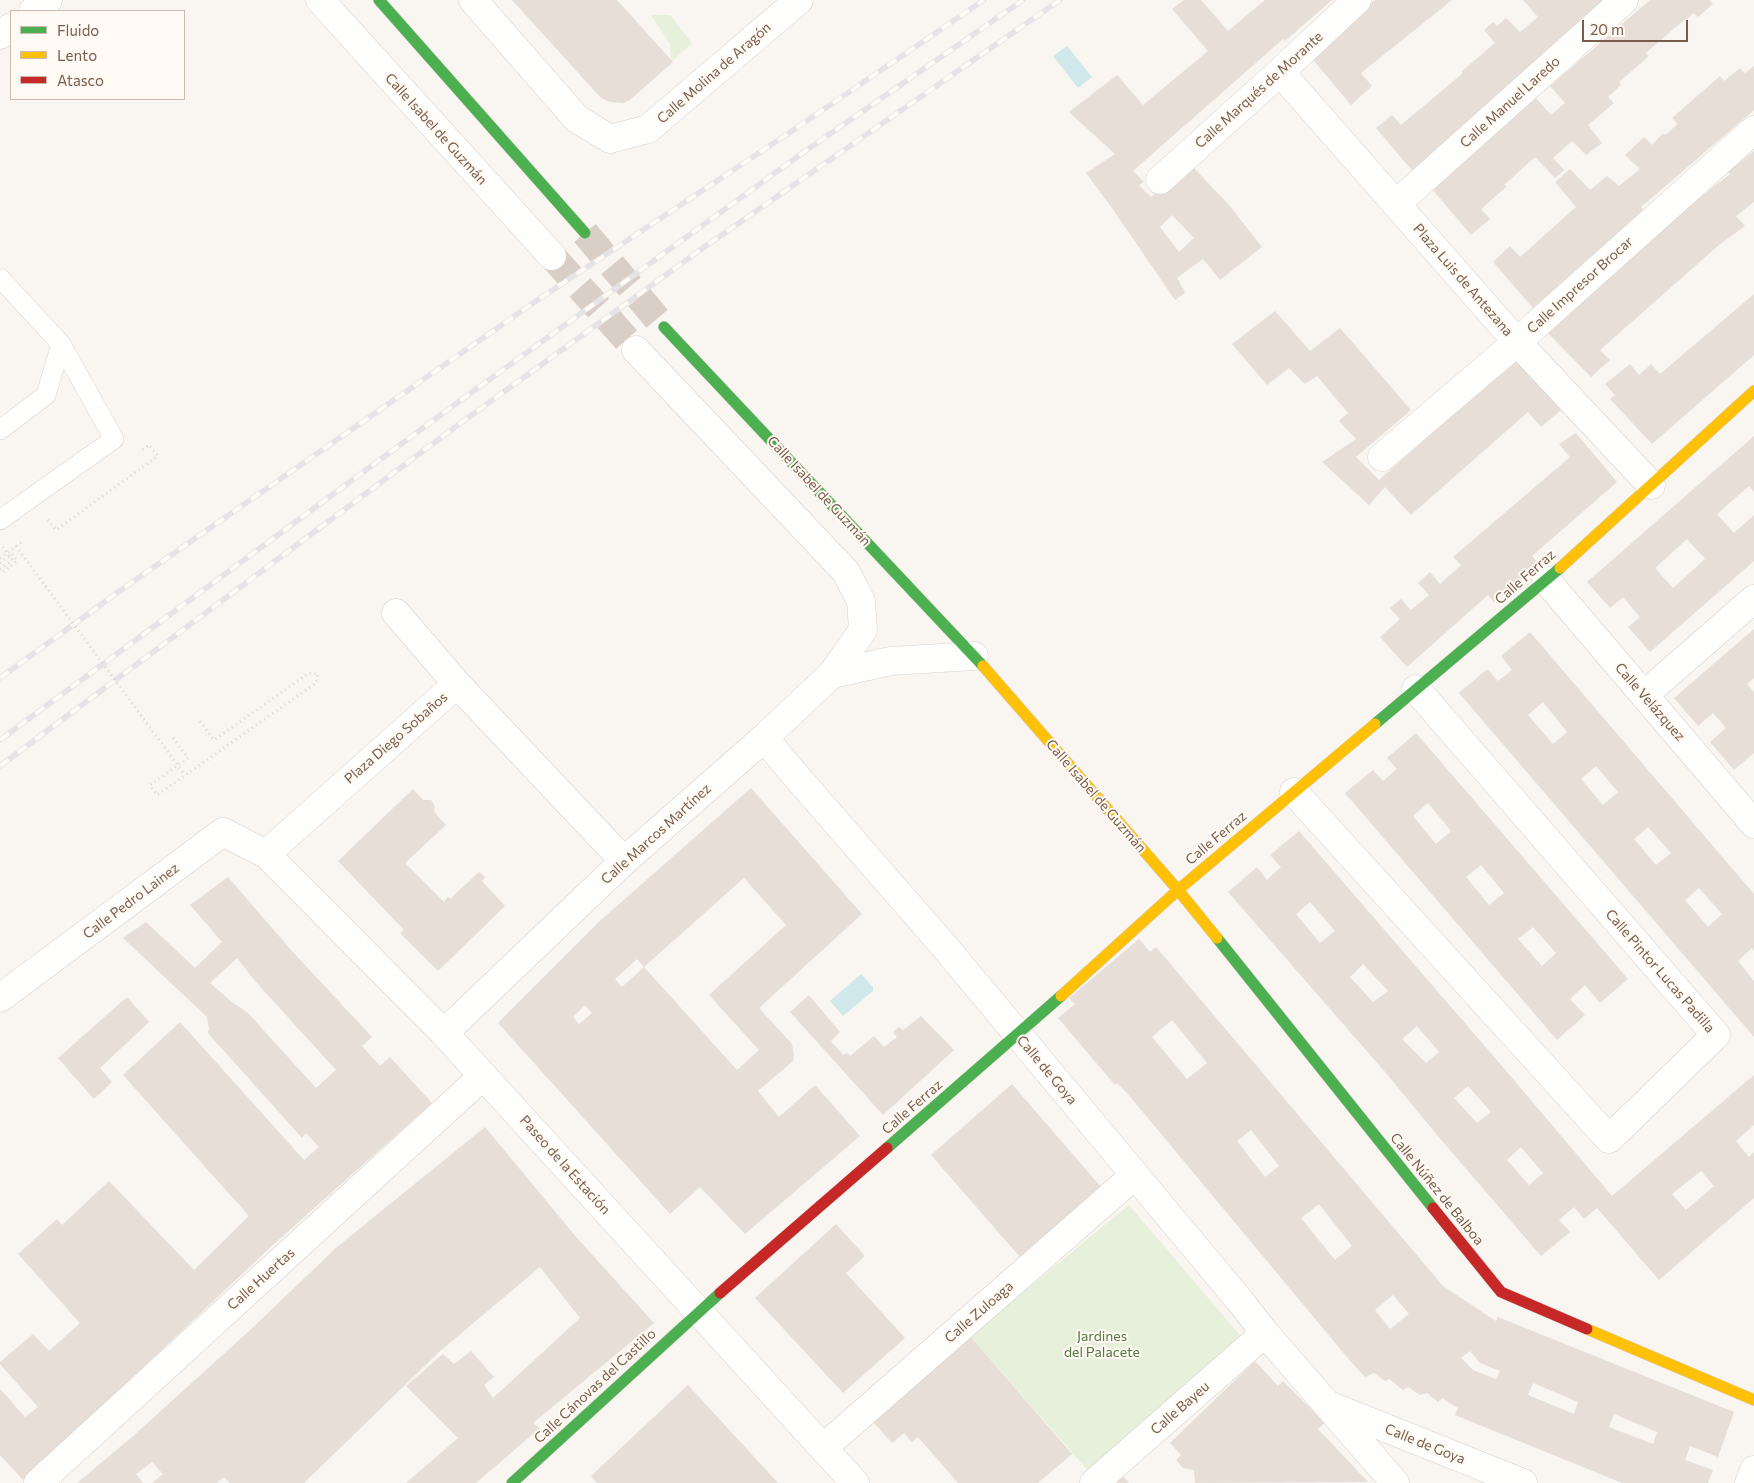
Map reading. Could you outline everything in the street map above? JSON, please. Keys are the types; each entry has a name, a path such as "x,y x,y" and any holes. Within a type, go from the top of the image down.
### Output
{"street":[{"path":"34,10 48,0"},
{"name":"Calle Isabel de Guzmán","path":"320,0 552,256"},
{"path":"379,0 585,233"},
{"name":"Calle Molina de Aragón","path":"473,0 577,119 610,139 648,129 799,0"},
{"name":"Calle Marqués de Morante","path":"1160,180 1280,72 1356,0"},
{"name":"Calle Manuel Laredo","path":"1396,204 1624,0"},
{"name":"Plaza Luis de Antezana","path":"1280,72 1517,342 1651,485"},
{"name":"Calle Impresor Brocar","path":"1382,457 1517,342 1754,130"},
{"name":"Calle Isabel de Guzmán","path":"664,327 974,656 1178,890"},
{"name":"Calle Marcos Martínez","path":"444,1033 624,861 764,738 832,674 863,630 860,601 846,572 636,350"},
{"name":"Calle Ferraz","path":"699,1311 1018,1036 1178,890 1546,580 1754,391"},
{"name":"Calle Velázquez","path":"1546,580 1754,824"},
{"path":"1644,695 1754,598"},
{"path":"396,613 457,684"},
{"path":"832,674 892,661 974,656"},
{"name":"Plaza Diego Sobaños","path":"266,854 457,684 624,861"},
{"name":"Calle Pintor Lucas Padilla","path":"1294,792 1610,1139 1716,1035 1416,689"},
{"name":"Calle de Goya","path":"764,738 944,946 1265,1333 1395,1483"},
{"name":"Calle Pedro Lainez","path":"0,998 223,832 266,854"},
{"name":"Paseo de la Estación","path":"266,854 444,1033 856,1483"},
{"name":"Calle Núñez de Balboa","path":"1178,890 1500,1292 1754,1400"},
{"name":"Calle Huertas","path":"38,1483 483,1076"},
{"name":"Calle Zuloaga","path":"823,1448 1135,1175"},
{"name":"Calle Cánovas del Castillo","path":"512,1483 699,1311"},
{"name":"Calle Bayeu","path":"1094,1483 1265,1333"},
{"name":"Calle de Goya","path":"1327,1405 1523,1483"},
{"path":"1749,1483 1754,1470"}],"lane":[{"path":"0,278 61,344 114,439 0,520"},
{"path":"0,430 46,394 61,344"}],"path":[{"path":"56,530 158,456 148,445 133,457"},
{"path":"47,522 55,516"},
{"path":"0,558 24,540"},
{"path":"0,543 12,560 0,569"},
{"path":"16,546 186,775"},
{"path":"0,563 12,554 17,561 0,574"},
{"path":"173,738 188,758 150,785 157,795 316,683 318,674 309,673 214,740 199,720"}],"green space":[{"path":"651,15 670,15 692,43 671,62 670,44"},
{"name":"Jardines del Palacete","path":"1129,1205 1244,1340 1091,1474 970,1336"}],"water":[{"path":"1067,46 1092,77 1078,88 1053,56"},
{"path":"861,974 873,987 873,991 843,1016 830,1001"}],"building":[{"path":"512,0 617,0 673,62 630,100 623,103 610,102 601,98"},
{"path":"1184,0 1201,0 1228,31 1265,0 1332,0 1285,41 1283,39 1133,171 1144,182 1139,185 1151,197 1192,166 1229,205 1262,247 1220,280 1203,259 1177,278 1185,293 1175,300 1086,173 1115,154 1069,112 1117,75 1143,105 1208,51 1172,9","holes":["1172,215 1194,238 1179,252 1160,227"]},
{"path":"1375,0 1452,0 1361,73 1372,86 1351,105 1309,55"},
{"path":"1523,0 1610,0 1415,174 1376,128 1392,115 1401,125 1463,73 1461,72 1495,43 1484,30 1493,22 1497,26 1506,18 1520,32 1538,17"},
{"path":"1650,0 1709,0 1713,4 1698,17 1694,13 1677,26 1646,53 1649,56 1619,82 1621,85 1608,97 1614,103 1588,125 1602,143 1586,155 1572,141 1553,158 1564,170 1555,178 1535,157 1481,209 1490,219 1471,235 1432,189 1535,97 1551,115 1565,103 1550,86"},
{"path":"1754,66 1754,110 1641,207 1644,210 1533,308 1493,262 1510,246 1520,257 1576,207 1555,182 1570,169 1590,190 1607,176 1619,186 1640,169 1625,155 1644,137 1652,145 1663,133 1665,135 1678,124 1672,118 1720,76 1724,81 1740,68 1745,73"},
{"path":"1754,151 1754,202 1736,216 1745,226 1719,245 1600,350 1610,360 1591,377 1546,331 1687,208 1730,174 1728,172"},
{"path":"1754,294 1754,355 1652,444 1610,399 1615,395 1605,384 1630,364 1639,375 1651,364 1660,374"},
{"path":"1275,311 1310,351 1340,328 1411,410 1356,457 1379,480 1516,359 1562,409 1541,427 1528,412 1411,515 1385,487 1369,505 1322,462 1356,439 1339,421 1348,413 1317,376 1305,384 1289,368 1267,385 1232,344"},
{"path":"1576,433 1617,482 1532,556 1538,563 1494,602 1488,595 1407,667 1380,637 1400,619 1390,608 1401,599 1411,610 1429,595 1418,583 1430,572 1440,584 1461,565 1453,557 1570,457 1559,444"},
{"path":"1754,436 1754,492 1749,486 1717,514 1734,533 1754,515 1754,561 1650,652 1628,627 1640,617 1623,597 1610,608 1587,582","holes":["1687,539 1705,559 1673,588 1655,568"]},
{"path":"1754,629 1754,678 1747,684 1754,692 1754,753 1734,770 1710,742 1726,728 1713,713 1698,726 1674,698"},
{"path":"1530,632 1754,894 1754,951 1752,948 1738,961 1754,981 1754,1037 1459,693 1487,669 1498,681 1512,670 1501,656","holes":["1543,702 1567,732 1553,744 1528,715","1596,766 1618,792 1603,805 1581,779","1648,827 1671,853 1656,865 1634,839","1699,888 1722,914 1708,927 1685,900"]},
{"path":"1416,733 1628,979 1600,1003 1585,985 1570,999 1585,1015 1557,1040 1345,793 1373,770 1383,781 1397,769 1387,758","holes":["1428,803 1451,831 1436,844 1413,816","1481,865 1504,893 1489,905 1466,877","1533,927 1556,953 1542,966 1518,939"]},
{"path":"751,788 862,914 759,1008 792,1044 794,1055 793,1061 758,1091 779,1117 815,1085 860,1136 745,1234 700,1187 670,1214 498,1023 602,919","holes":["744,878 786,925 709,995 759,1050 737,1070 644,967","637,959 644,967 622,987 615,979","585,1005 592,1013 579,1024 573,1017"]},
{"path":"413,789 423,800 431,800 435,806 434,812 446,825 405,863 444,902 448,897 450,899 479,872 485,877 482,881 505,906 438,971 400,933 404,930 338,861"},
{"path":"1299,831 1612,1196 1754,1075 1754,1125 1736,1141 1749,1157 1754,1152 1754,1198 1659,1280 1597,1208 1584,1219 1574,1207 1559,1220 1570,1232 1541,1256 1386,1073 1228,892 1257,867 1267,880 1281,867 1270,855","holes":["1310,902 1335,931 1320,943 1296,914","1363,964 1388,991 1373,1002 1350,977","1417,1026 1439,1052 1426,1063 1402,1039","1468,1086 1491,1112 1477,1123 1454,1098","1521,1147 1543,1173 1529,1185 1507,1160","1701,1171 1714,1186 1686,1210 1672,1194"]},
{"path":"228,877 291,950 372,1037 362,1046 380,1066 390,1057 432,1103 274,1244 23,1480 0,1455 0,1389 25,1417 38,1407 0,1362 33,1334 49,1351 80,1323 18,1254 57,1219 62,1225 109,1181 194,1270 249,1216 123,1075 180,1022 304,1160 319,1147 306,1133 302,1138 207,1032 209,1030 207,1017 123,938 146,922 195,968 222,942 190,905","holes":["237,958 255,981 336,1070 316,1088 247,1012 233,1003 210,983"]},
{"path":"1139,939 1150,952 1156,947 1443,1286 1496,1321 1498,1317 1734,1412 1718,1457 1690,1446 1685,1460 1713,1470 1708,1483 1622,1483 1455,1415 1458,1408 1442,1398 1438,1402 1427,1393 1420,1395 1408,1387 1403,1390 1389,1379 1385,1381 1374,1373 1365,1377 1127,1093 1117,1083 1115,1085 1058,1018 1075,1004 1069,998","holes":["1172,1020 1207,1063 1187,1079 1152,1037","1251,1130 1279,1166 1265,1177 1237,1141","1319,1204 1352,1246 1335,1260 1301,1218","1393,1295 1409,1314 1390,1329 1375,1310","1470,1351 1480,1363 1500,1371 1496,1379 1473,1370 1461,1358","1533,1383 1578,1402 1574,1414 1528,1395","1614,1414 1657,1432 1653,1444 1609,1427"]},
{"path":"809,995 840,1032 831,1041 843,1055 847,1053 850,1056 874,1036 884,1047 897,1037 893,1032 899,1027 903,1030 921,1016 954,1050 883,1115 790,1012"},
{"path":"127,997 149,1022 100,1068 112,1082 94,1099 58,1058"},
{"path":"1012,1084 1101,1187 1020,1257 931,1155"},
{"path":"485,1127 577,1238 654,1323 533,1423 540,1428 476,1483 406,1483 458,1438 406,1386 443,1354 454,1364 471,1351 494,1377 484,1385 493,1398 580,1318 540,1267 439,1352 304,1483 230,1483 224,1477 217,1483 152,1483 163,1474 152,1462 136,1474 143,1483 77,1483 132,1437 248,1332 337,1247"},
{"path":"836,1224 865,1256 846,1273 905,1338 843,1393 755,1298"},
{"path":"970,1336 1072,1454 1038,1483 958,1483 918,1437 912,1442 904,1433 892,1443 872,1421"},
{"path":"1255,1361 1278,1386 1283,1381 1325,1423 1318,1429 1368,1482 1195,1483 1194,1470 1183,1468 1176,1460 1181,1455 1170,1443"},
{"path":"688,1385 778,1483 597,1483 591,1476"},
{"path":"1123,1476 1129,1483 1116,1483"}],"tunnel":[{"path":"585,233 664,327"},
{"path":"552,256 636,350"}],"railway":[{"path":"0,678 121,590 539,299 789,133 984,0"},
{"path":"0,740 446,411 804,152 1023,0"},
{"path":"0,766 462,422 703,248 1060,0"}],"traffic: fast":[{"path":"379,0 585,233"},
{"path":"664,327 983,666"},
{"path":"1375,724 1560,568"},
{"path":"1217,938 1433,1208"},
{"path":"887,1148 1061,996"},
{"path":"512,1483 720,1293"}],"traffic: slow":[{"path":"1560,568 1754,391"},
{"path":"983,666 1178,890 1217,938"},
{"path":"1061,996 1178,890 1375,724"},
{"path":"1587,1329 1754,1400"}],"traffic: jam":[{"path":"720,1293 887,1148"},
{"path":"1433,1208 1501,1292 1587,1329"}]}
